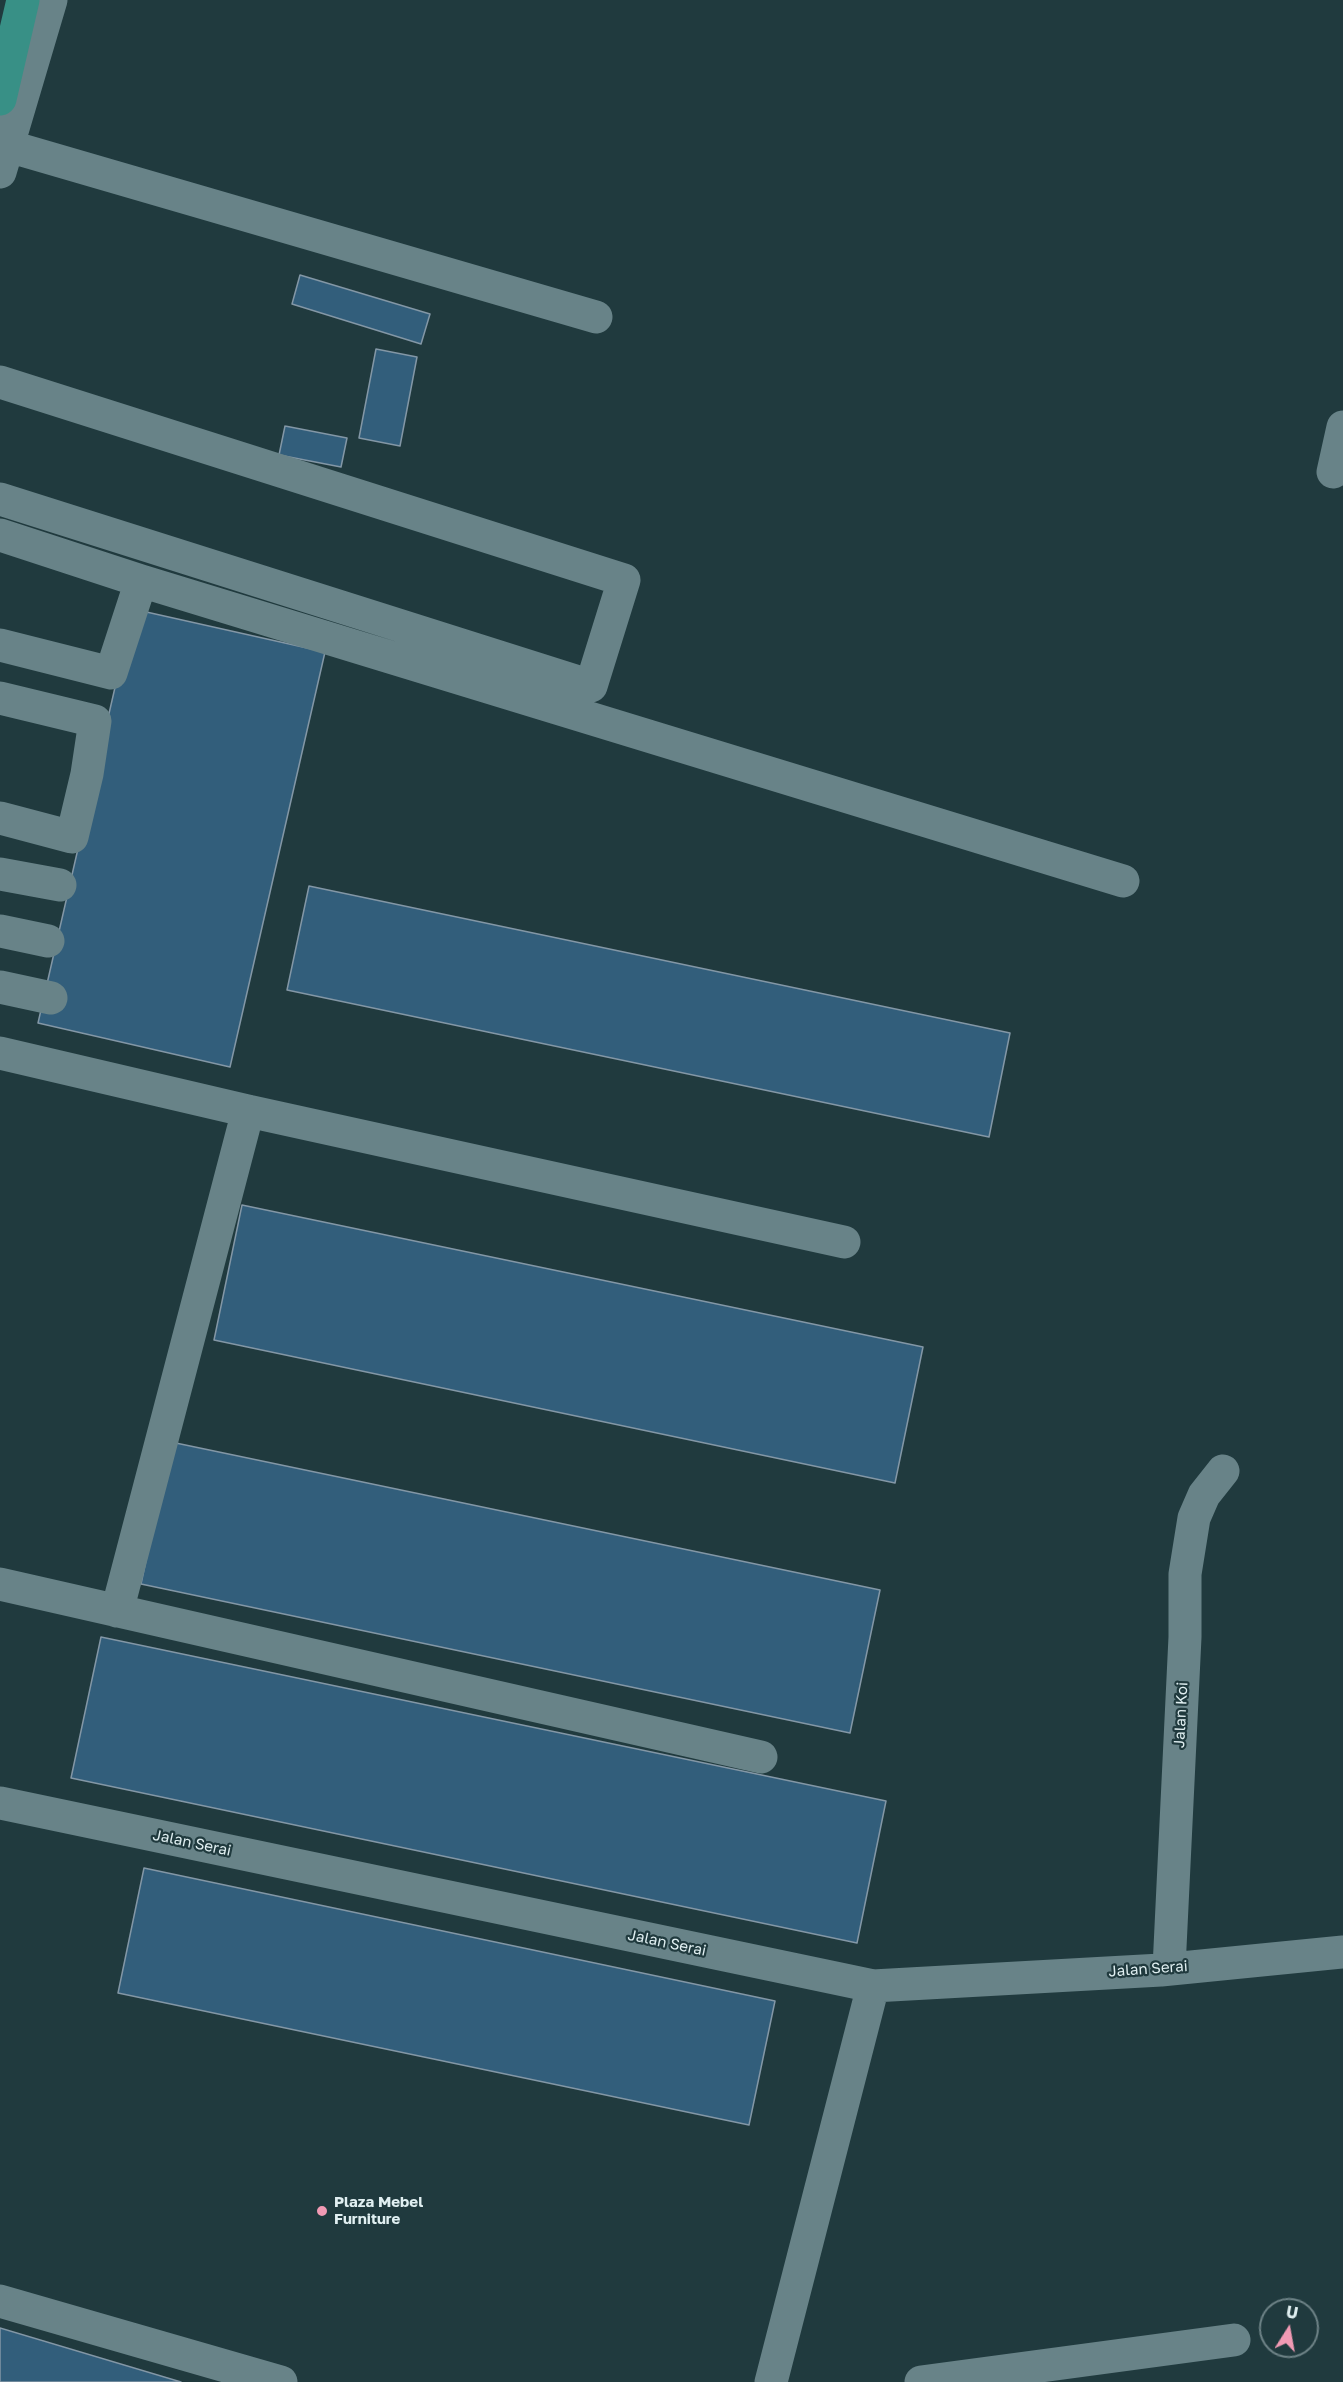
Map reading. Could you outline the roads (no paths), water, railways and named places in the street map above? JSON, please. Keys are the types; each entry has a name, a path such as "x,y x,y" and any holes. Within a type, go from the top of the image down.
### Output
{"main road":[{"path":"0,99 23,0"}],"street":[{"path":"51,0 4,159 596,317"},
{"path":"0,382 624,580 591,686 0,499"},
{"path":"1333,472 1343,427"},
{"path":"0,535 141,581 1123,881"},
{"path":"0,645 111,673 141,581"},
{"path":"0,698 95,721 87,774 72,837 0,818"},
{"path":"0,874 60,885"},
{"path":"0,931 48,941"},
{"path":"0,987 51,998"},
{"path":"0,1053 248,1111 844,1242"},
{"path":"117,1611 248,1111"},
{"name":"Jalan Koi","path":"1170,1953 1185,1637 1185,1574 1194,1518 1204,1495 1223,1471"},
{"path":"0,1584 761,1757"},
{"name":"Jalan Serai","path":"0,1803 873,1986 1170,1953 1343,1952"},
{"path":"771,2382 873,1986"},
{"path":"0,2301 281,2382"},
{"path":"921,2382 1234,2340"}],"place":[{"name":"Plaza Mebel Furniture","path":"322,2211"}]}
